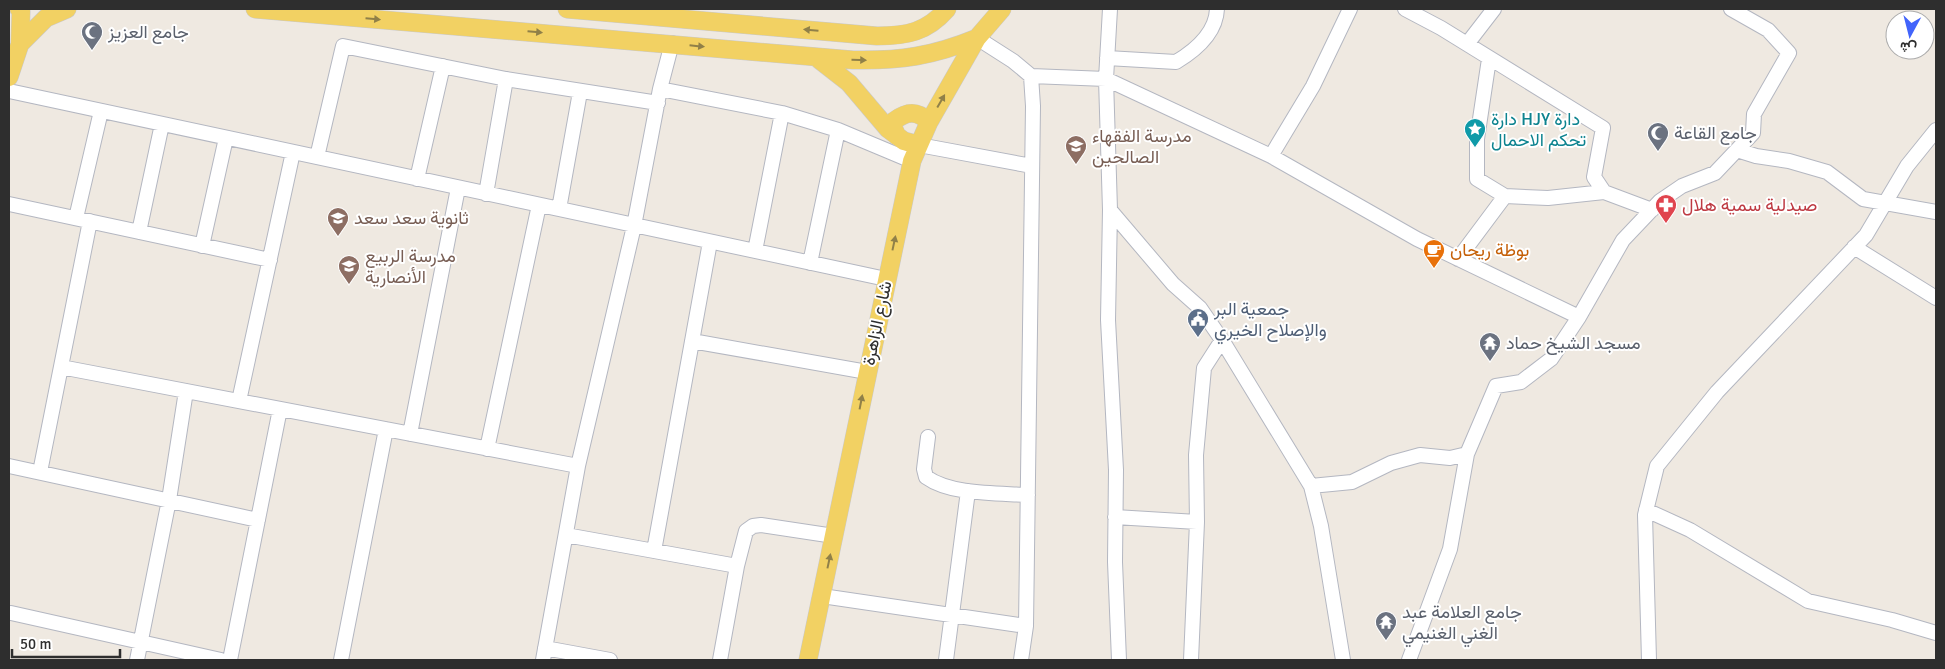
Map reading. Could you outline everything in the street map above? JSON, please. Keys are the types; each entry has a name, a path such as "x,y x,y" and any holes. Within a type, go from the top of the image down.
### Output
{"main road":[{"path":"9,77 20,44 20,9"},
{"path":"20,44 46,18 67,9"},
{"path":"255,9 871,60 918,57 977,38"},
{"path":"567,9 674,13 877,36 904,34 928,26 938,20 948,9"},
{"name":"شارع الزاهرة","path":"808,660 886,279 916,153 929,122 977,38 1002,9"},
{"path":"817,57 849,83 888,129 916,153"},
{"path":"897,136 893,127 894,120 903,114 914,113 929,122"}],"street":[{"path":"1110,9 1106,79 1110,210 1108,320 1116,470 1115,562 1119,660"},
{"path":"1107,58 1176,62 1186,56 1211,32 1216,20 1216,9"},
{"path":"1271,156 1313,86 1350,9"},
{"path":"1405,9 1441,28 1603,128 1594,177 1604,192"},
{"path":"1466,44 1494,9"},
{"path":"1409,660 1450,549 1466,454 1496,386 1522,382 1551,359 1579,317 1623,240 1660,201 1682,186 1715,173 1753,133 1754,114 1789,52 1768,30 1731,9"},
{"path":"977,38 1013,61 1031,76 1106,79 1271,156 1418,239 1579,317"},
{"path":"610,660 544,654 578,466 634,226 660,89 672,43"},
{"path":"317,157 343,46 506,79 658,103"},
{"path":"1489,59 1477,139 1477,179 1505,196 1548,198 1604,192 1652,210"},
{"path":"417,179 443,66"},
{"path":"1021,660 1026,626 1033,106 1031,76"},
{"path":"486,194 506,79"},
{"path":"660,89 782,113 916,153 1032,166"},
{"path":"9,91 886,279"},
{"path":"560,209 580,92"},
{"path":"40,472 61,367 101,111"},
{"path":"755,252 782,113"},
{"path":"139,232 162,124"},
{"path":"810,263 838,130"},
{"path":"1649,660 1646,510 1657,466 1717,392 1866,235 1907,166 1936,130"},
{"path":"202,246 226,138"},
{"path":"1737,150 1756,156 1789,161 1827,172 1863,199 1936,212"},
{"path":"239,401 293,152"},
{"path":"410,434 458,188"},
{"path":"1458,259 1505,196"},
{"path":"9,204 270,260"},
{"path":"487,449 539,205"},
{"path":"1110,210 1173,284 1200,308 1222,340 1311,486 1321,526 1343,660"},
{"path":"654,551 710,242"},
{"path":"1854,247 1936,298"},
{"path":"1190,660 1197,522 1196,455 1204,368 1222,340"},
{"path":"692,341 867,372"},
{"path":"61,367 578,466"},
{"path":"137,660 169,500 186,391"},
{"path":"230,660 280,409"},
{"path":"342,660 386,429"},
{"path":"928,437 924,468 926,478 935,484 968,490 1028,494"},
{"path":"1311,486 1352,482 1391,463 1420,455 1450,458 1466,454"},
{"path":"9,466 258,520"},
{"path":"946,660 968,490"},
{"path":"1646,510 1690,530 1808,601 1892,620 1936,633"},
{"path":"1115,517 1197,522"},
{"path":"720,660 737,566 746,531 754,526 761,525 834,536"},
{"path":"566,535 737,566"},
{"path":"822,596 1026,626"},
{"path":"11,613 221,660"}],"place":[{"name":"جامع العزيز","path":"92,51"},
{"name":"دارة HJY دارة تحكم الاحمال","path":"1475,148"},
{"name":"جامع القاعة","path":"1658,152"},
{"name":"مدرسة الفقهاء الصالحين","path":"1076,165"},
{"name":"صيدلية سمية هلال","path":"1666,224"},
{"name":"ثانوية سعد سعد","path":"338,237"},
{"name":"بوظة ريحان","path":"1434,269"},
{"name":"مدرسة الربيع الأنصارية","path":"349,285"},
{"name":"جمعية البر والإصلاح الخيري","path":"1198,338"},
{"name":"مسجد الشيخ حماد","path":"1490,362"},
{"name":"جامع العلامة عبد الغني الغنيمي","path":"1386,641"}]}
